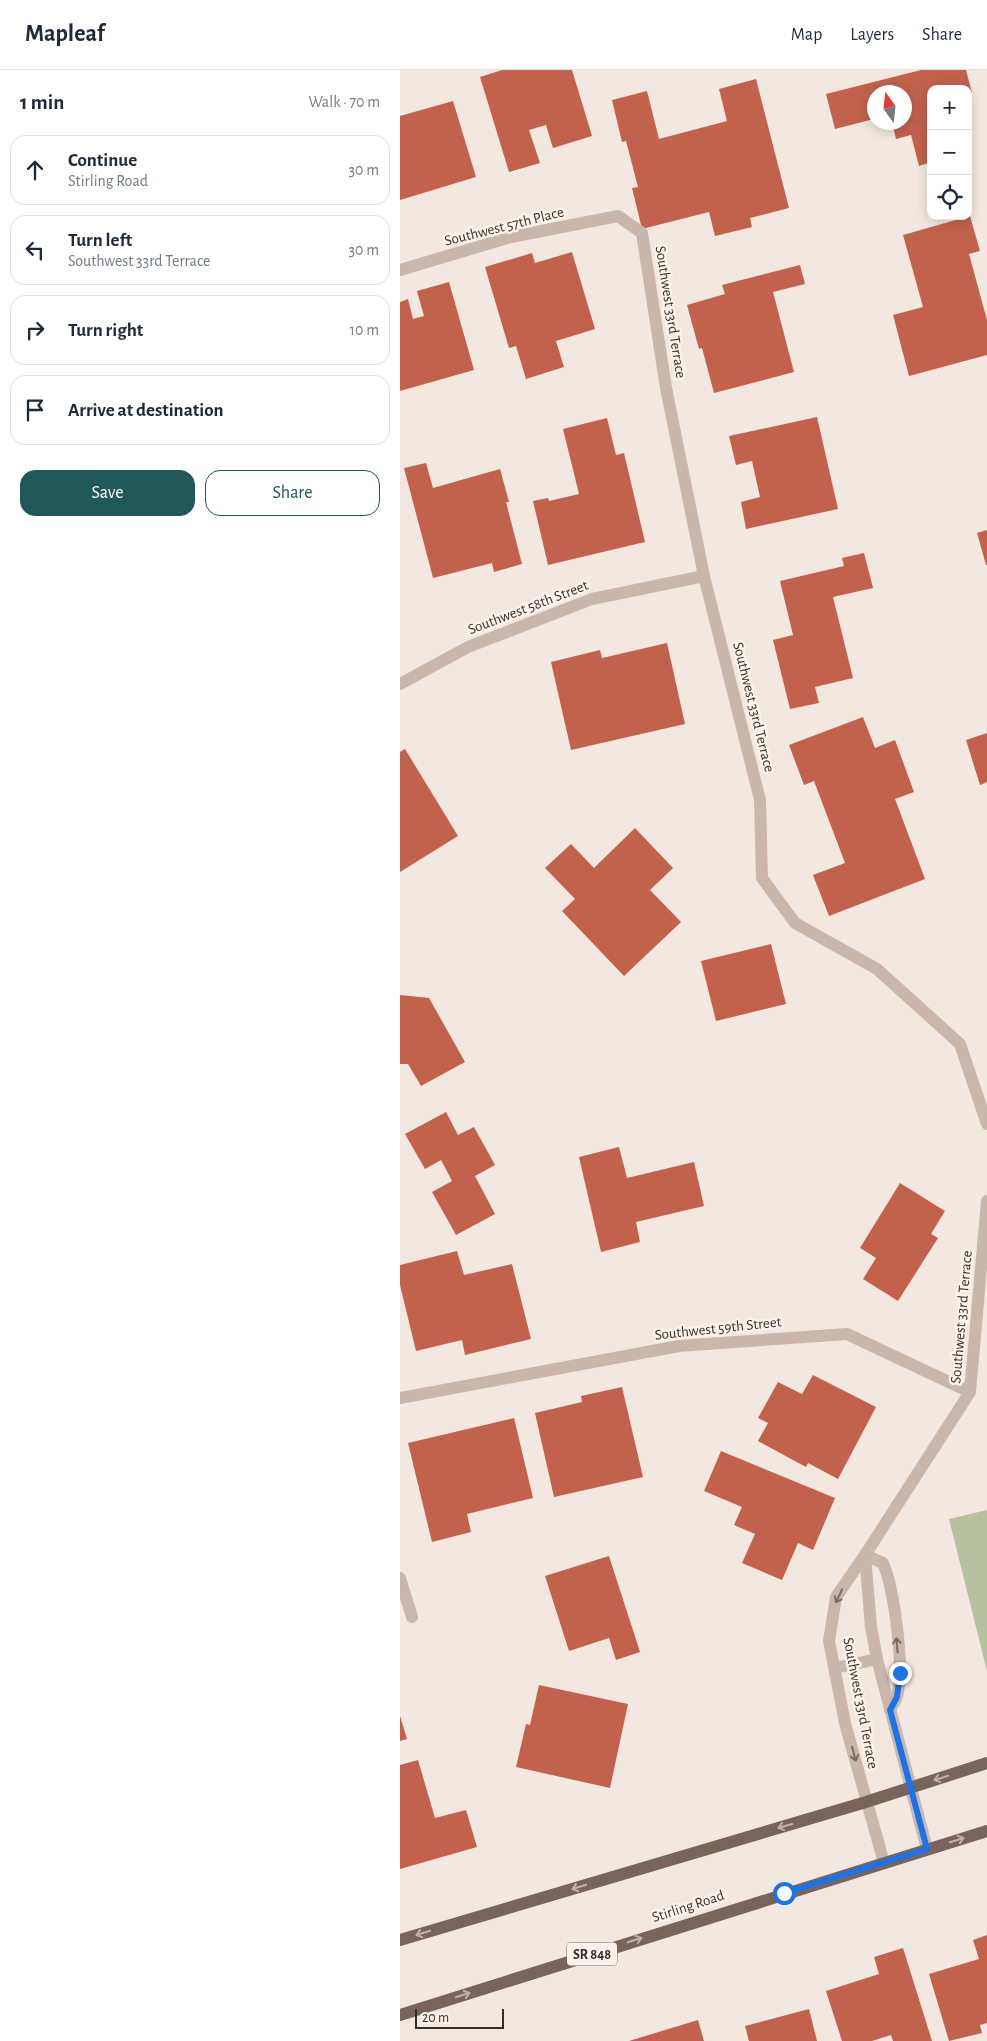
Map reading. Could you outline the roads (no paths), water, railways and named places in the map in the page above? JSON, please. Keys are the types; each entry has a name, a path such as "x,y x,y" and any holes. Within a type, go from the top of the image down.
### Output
{"main road":[{"path":"400,1940 866,1802 987,1763"},
{"name":"Stirling Road","path":"400,2014 987,1831"}],"street":[{"name":"Southwest 57th Place","path":"400,270 511,238 618,216"},
{"name":"Southwest 33rd Terrace","path":"618,216 642,233 666,388 704,576 760,800 762,878 795,923 877,968 960,1044 987,1124"},
{"name":"Southwest 58th Street","path":"400,684 468,647 592,599 704,576"},
{"name":"Southwest 33rd Terrace","path":"884,1863 845,1723 829,1641 836,1596 865,1555 970,1392 987,1201"},
{"name":"Southwest 59th Street","path":"400,1398 679,1346 847,1334 970,1392"},
{"name":"Southwest 33rd Terrace","path":"865,1555 871,1627 877,1659 927,1849"},
{"path":"865,1555 883,1563 890,1578 900,1673 897,1697 890,1710"},
{"path":"400,1578 412,1617"},
{"path":"835,1668 877,1659"}]}
